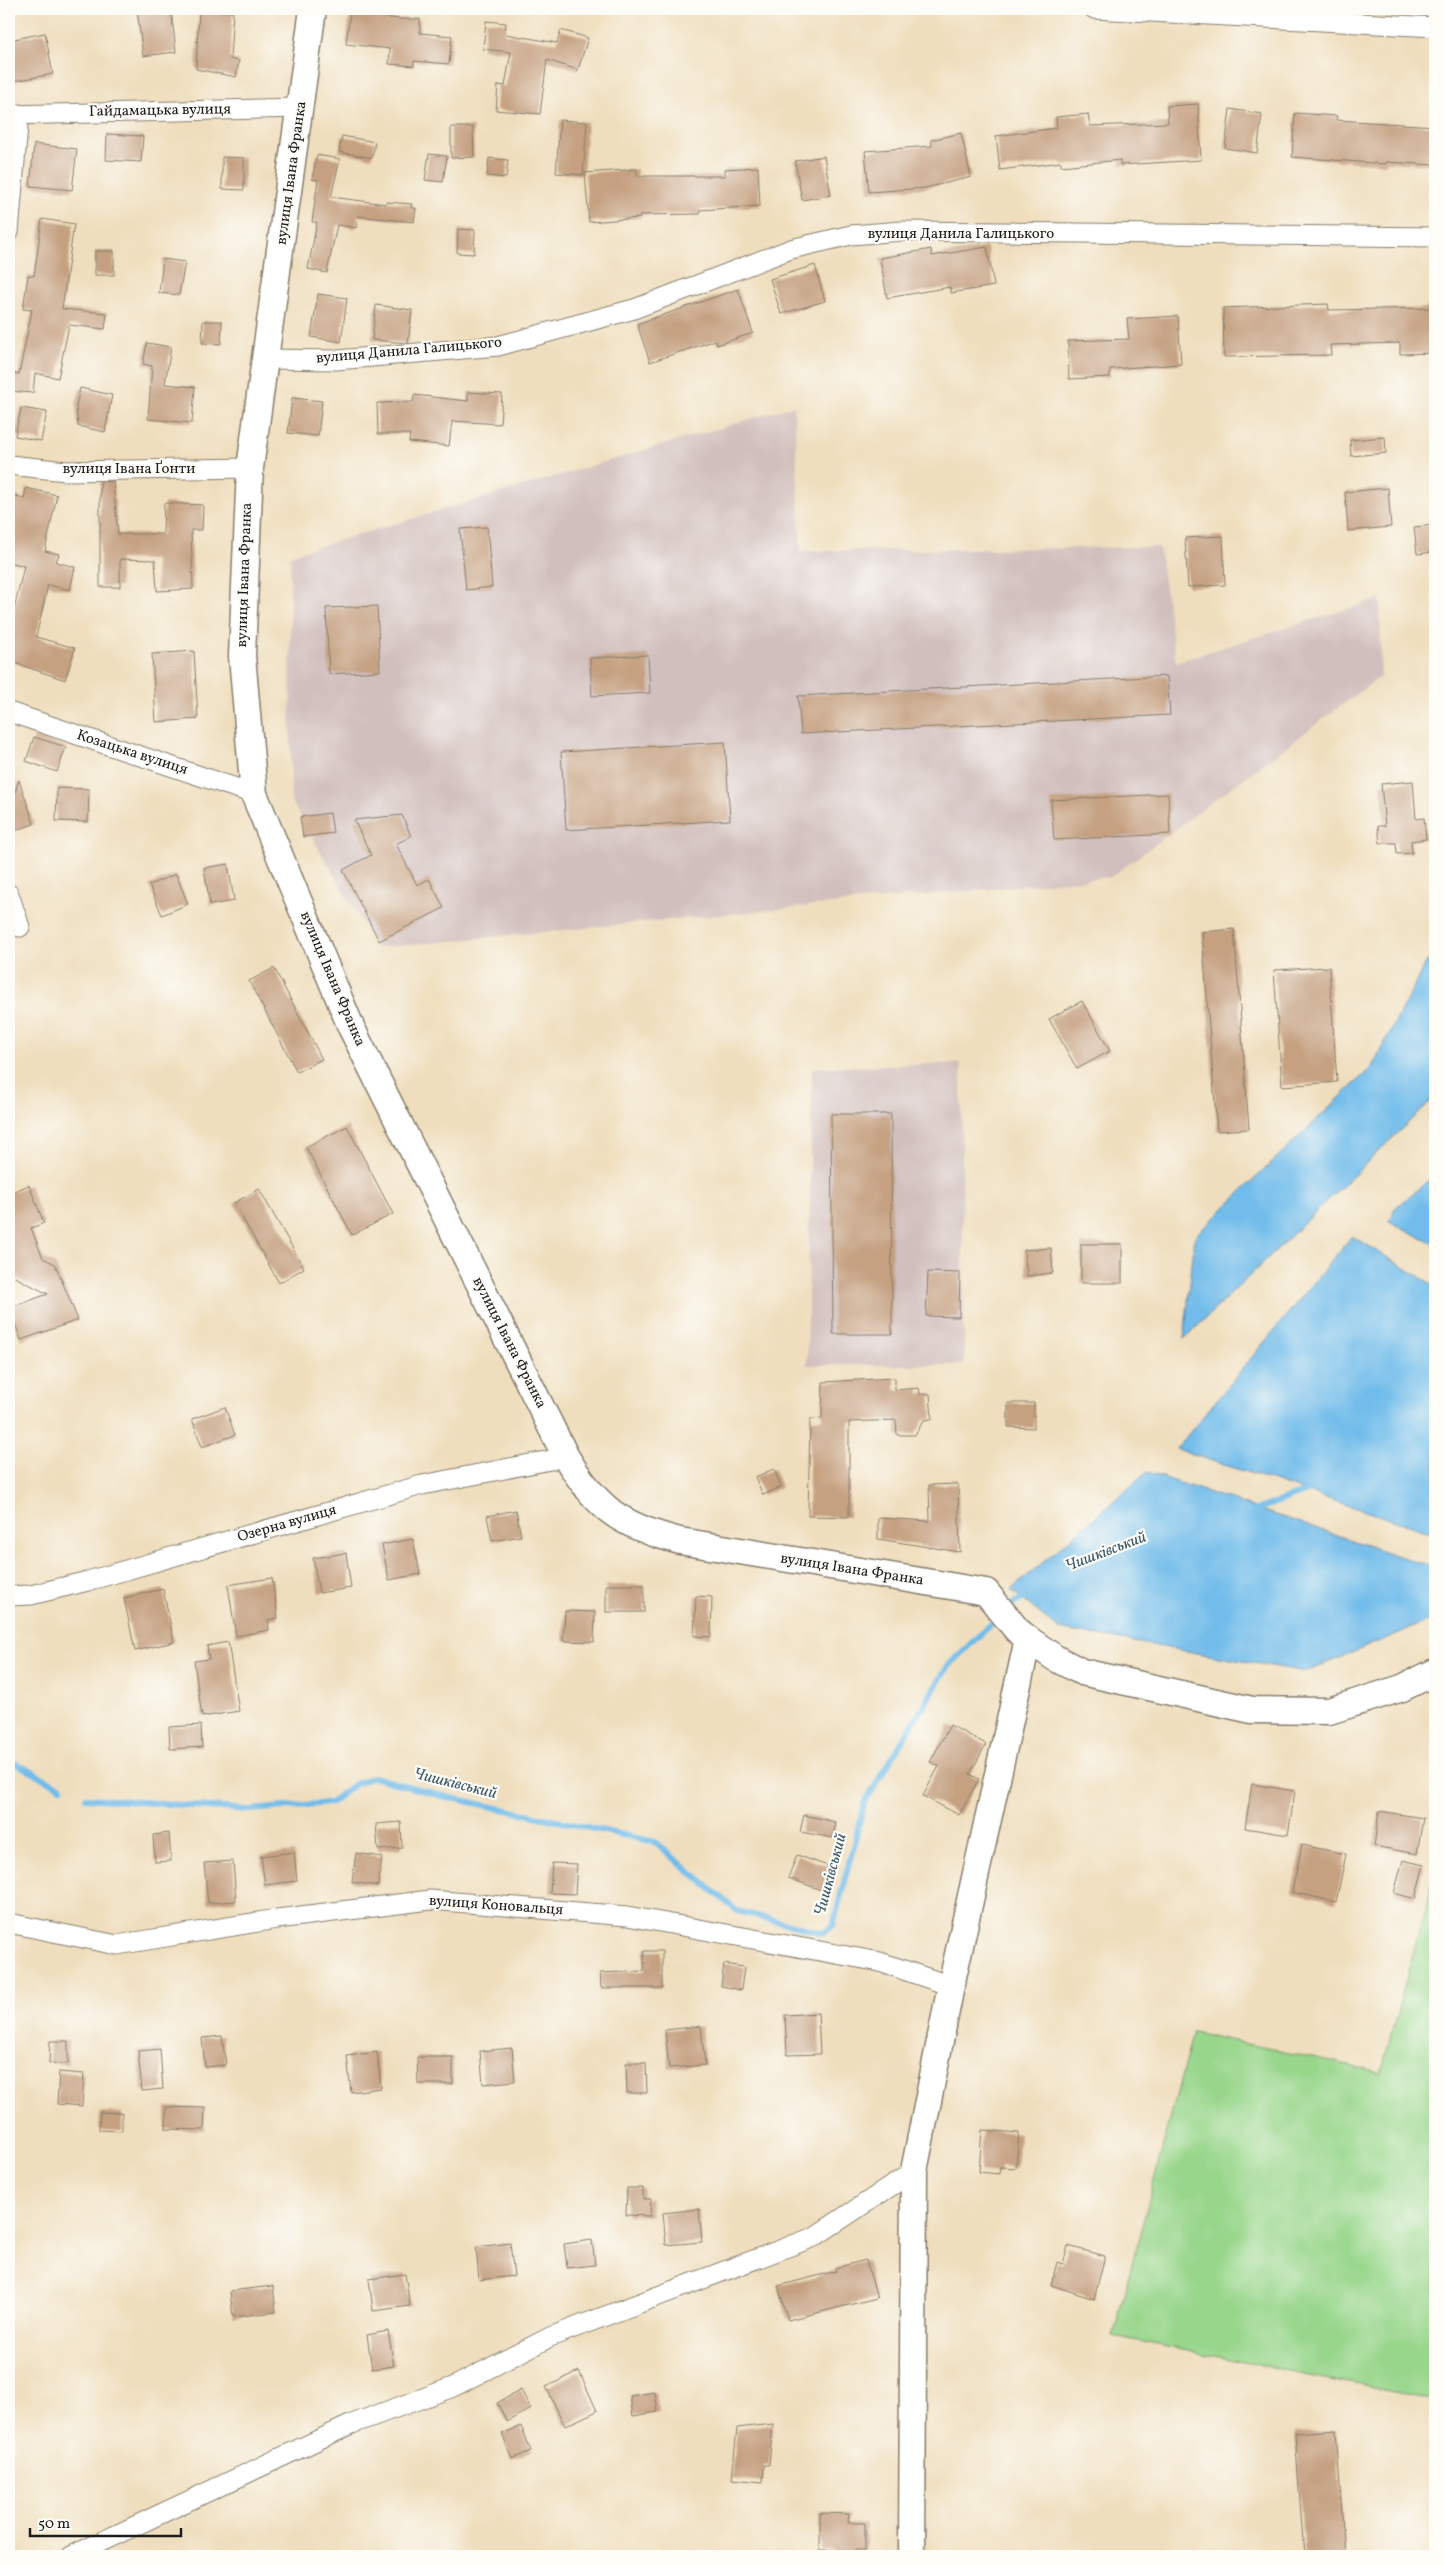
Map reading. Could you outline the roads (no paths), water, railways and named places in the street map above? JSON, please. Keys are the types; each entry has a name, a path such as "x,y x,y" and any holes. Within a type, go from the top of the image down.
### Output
{"street":[{"name":"вулиця Івана Франка","path":"313,9 301,108 250,468 242,656 254,794 351,1027 566,1457 588,1490 602,1505 638,1529 680,1542 992,1598 1023,1634"},
{"path":"1094,9 1435,27"},
{"name":"Гайдамацька вулиця","path":"9,232 14,114 301,108"},
{"name":"вулиця Данила Галицького","path":"265,360 337,360 498,346 634,309 791,249 851,235 902,231 1435,237"},
{"name":"вулиця Івана Ґонти","path":"9,465 66,471 250,468"},
{"name":"Козацька вулиця","path":"9,712 254,794"},
{"path":"9,725 27,719"},
{"path":"9,894 20,927"},
{"name":"Озерна вулиця","path":"9,1596 31,1595 88,1581 422,1485 566,1457"},
{"path":"912,2556 914,2171 1023,1634 1055,1658 1082,1672 1252,1710 1329,1711 1402,1688 1435,1672"},
{"name":"вулиця Коновальця","path":"9,1922 117,1945 277,1919 430,1900 627,1916 880,1962 951,1986"},
{"path":"71,2556 352,2424 453,2387 550,2337 814,2237 914,2171"}],"water":[{"path":"1427,961 1435,962 1435,1097 1184,1339 1195,1236 1372,1067"},
{"path":"1435,1175 1435,1245 1389,1221 1395,1208"},
{"path":"1352,1236 1435,1286 1435,1534 1176,1449"},
{"path":"1147,1472 1435,1568 1435,1618 1306,1672 1059,1629 1011,1590"}],"waterway":[{"name":"Чишківський","path":"1251,1512 1312,1489"},
{"name":"Чишківський","path":"1007,1609 1015,1602 1029,1597"},
{"name":"Чишківський","path":"86,1798 250,1810 330,1803 355,1784 373,1777 447,1797 655,1842 737,1911 824,1933 833,1926 864,1804 948,1666 998,1617"},
{"name":"Чишківський","path":"9,1760 61,1787"}]}
